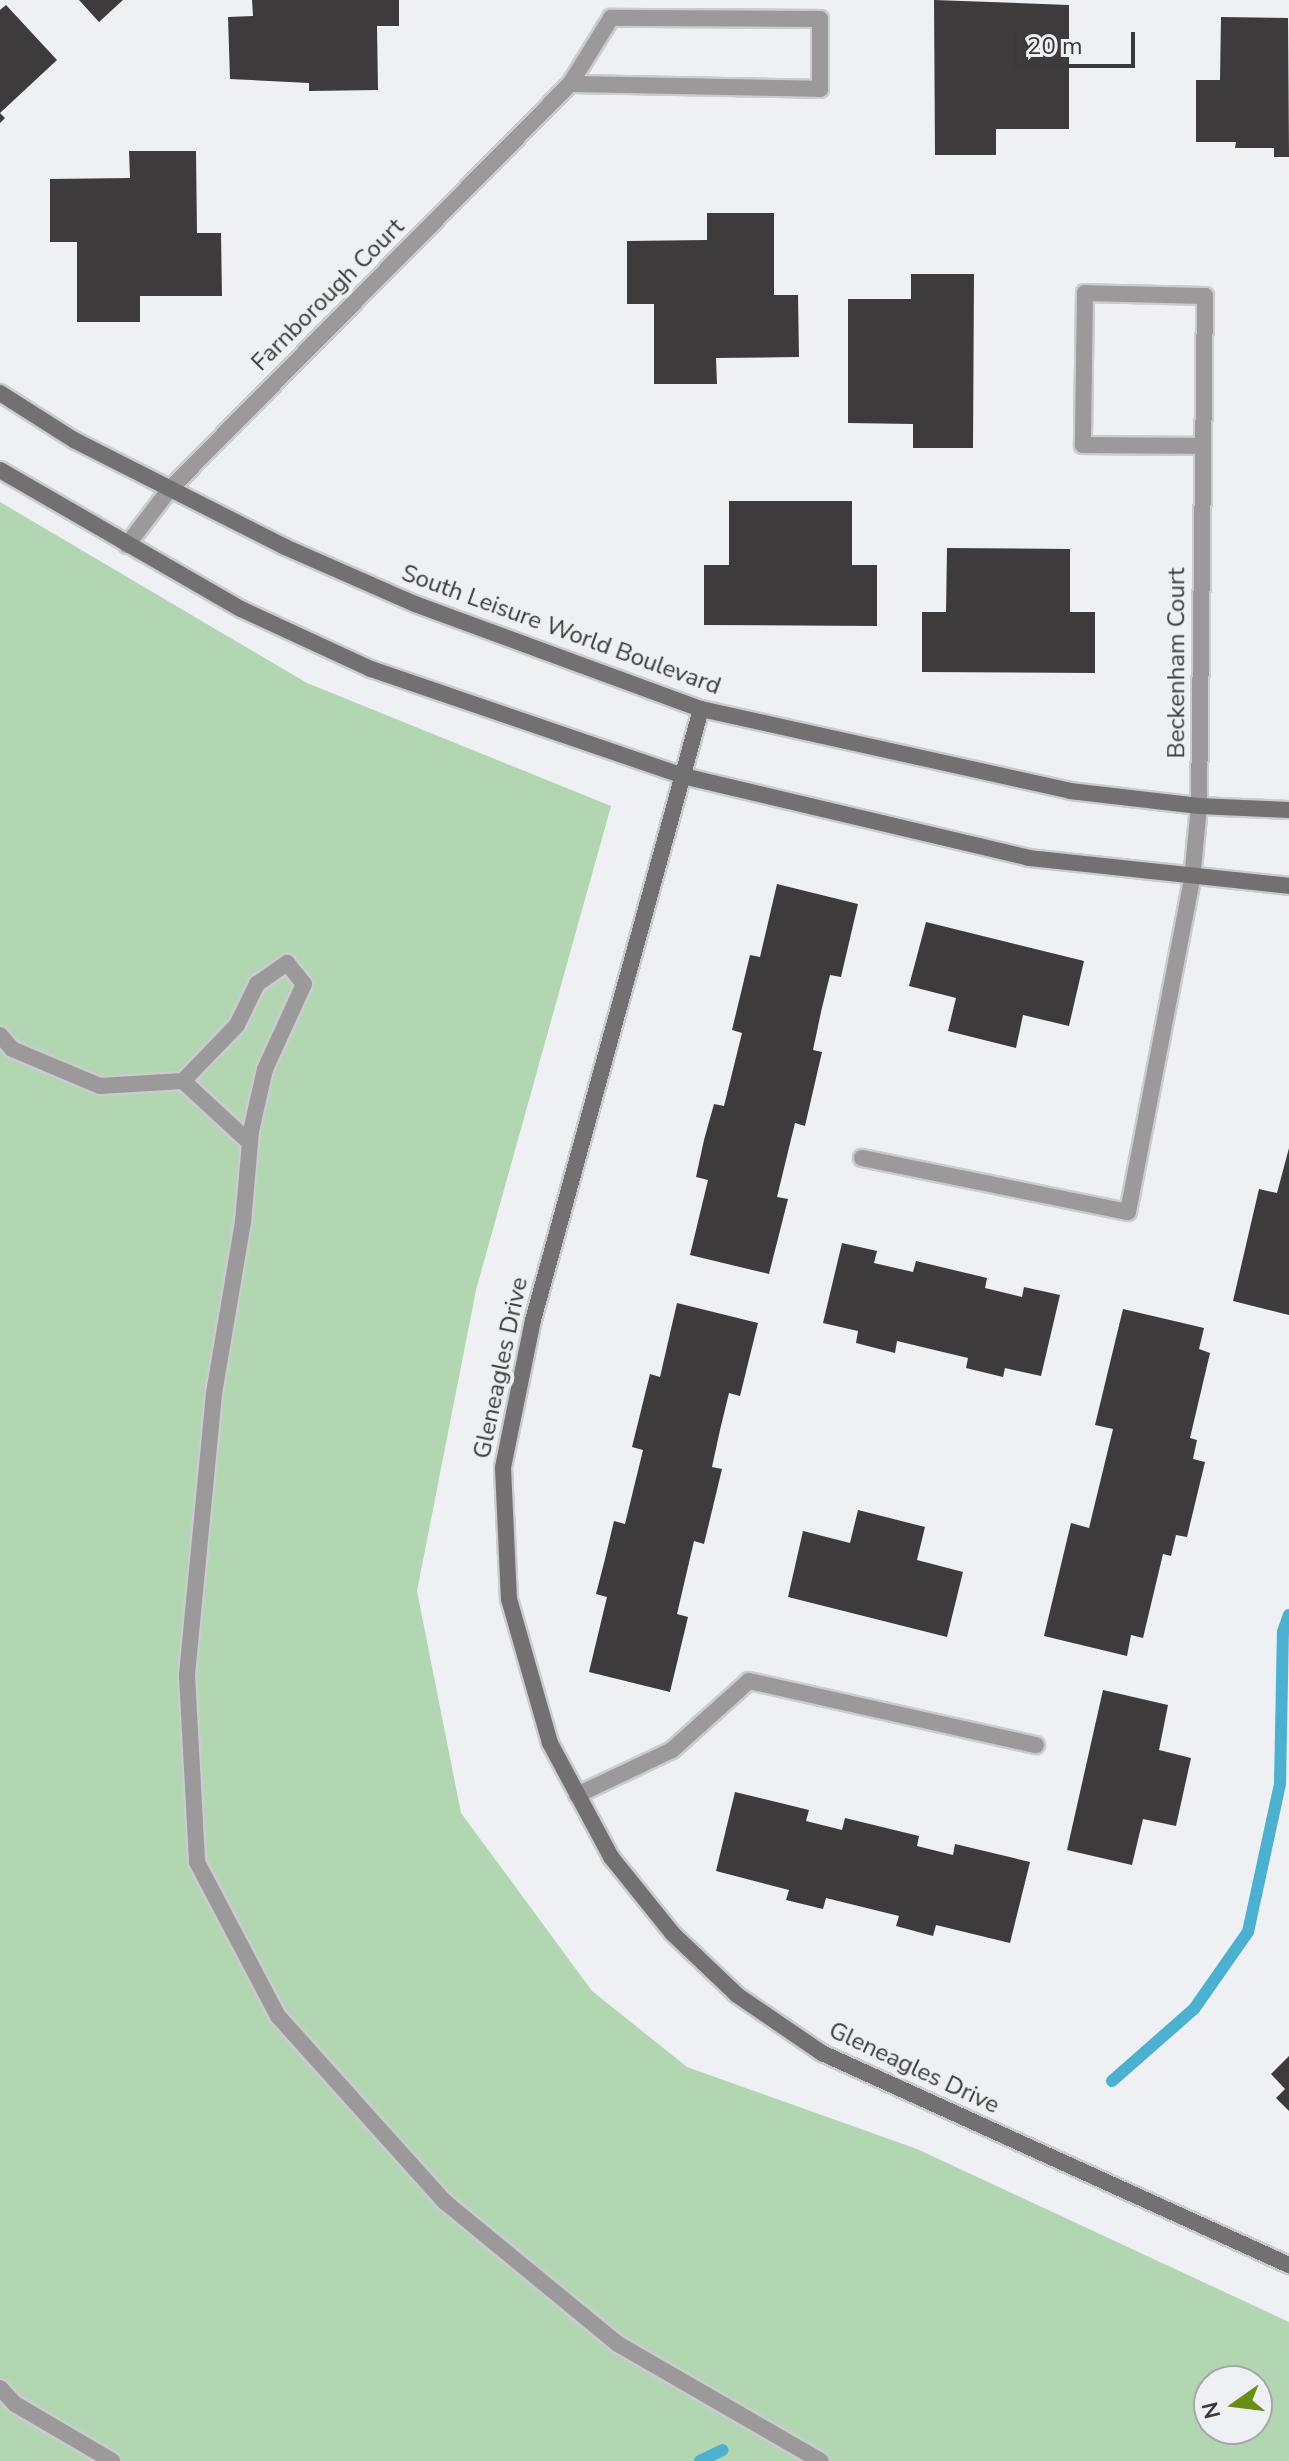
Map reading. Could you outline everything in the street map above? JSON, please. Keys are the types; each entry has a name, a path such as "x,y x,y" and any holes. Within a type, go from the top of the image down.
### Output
{"street":[{"name":"Farnborough Court","path":"127,545 169,490 570,84 611,18 820,19 820,89 570,84"},
{"name":"Beckenham Court","path":"862,1158 1128,1212 1192,880 1199,806 1205,296 1085,293 1083,445 1202,446"},
{"name":"South Leisure World Boulevard","path":"0,393 169,490 415,604 701,709 1070,791 1199,806 1289,810"},
{"path":"0,470 241,609 371,669 683,776 1029,858 1192,880 1289,886"},
{"name":"Gleneagles Drive","path":"701,709 533,1320 503,1468 509,1599 550,1743 611,1857 672,1933 737,1995 822,2053 1289,2265"},
{"path":"0,1035 12,1049 100,1086 183,1081 237,1025 257,984 287,963 304,984 265,1069 249,1142 243,1222 214,1394 187,1676 197,1862 278,2016 445,2202 618,2344 821,2461"},
{"path":"183,1081 249,1142"},
{"path":"577,1795 672,1750 749,1681 1036,1745"},
{"path":"0,2388 15,2404 112,2461"}],"green space":[{"path":"0,502 307,683 611,806 476,1290 417,1591 461,1813 592,1991 687,2067 917,2149 1289,2322 1289,2461 0,2461"}],"building":[{"path":"79,0 123,0 99,22"},
{"path":"252,0 399,0 399,26 377,26 378,90 309,91 309,83 230,79 228,17 253,16"},
{"path":"934,0 1069,5 1069,129 996,129 996,155 935,155"},
{"path":"6,5 57,60 0,113 0,10"},
{"path":"1221,17 1288,18 1289,157 1274,157 1274,148 1235,148 1236,142 1196,142 1196,80 1220,80"},
{"path":"129,151 196,151 197,233 221,233 222,296 140,296 140,322 77,322 77,242 50,242 50,179 130,178"},
{"path":"707,213 774,213 774,295 798,295 799,357 716,358 717,384 654,384 654,304 627,304 627,241 707,240"},
{"path":"911,274 974,274 973,448 913,448 913,424 848,423 848,299 911,299"},
{"path":"729,501 852,501 852,565 877,565 877,626 704,625 704,565 729,565"},
{"path":"947,548 1070,549 1070,612 1095,612 1095,673 922,672 922,612 946,612"},
{"path":"777,884 858,904 841,977 830,975 821,1012 813,1050 822,1052 805,1126 795,1123 777,1197 788,1199 769,1274 690,1255 708,1180 696,1177 704,1140 714,1104 724,1106 742,1033 732,1030 750,955 760,957"},
{"path":"926,922 1084,961 1069,1026 1023,1015 1016,1048 948,1031 956,998 909,986"},
{"path":"1289,1148 1289,1315 1233,1301 1259,1189 1277,1193"},
{"path":"842,1243 877,1251 874,1263 913,1272 916,1261 987,1278 985,1288 1022,1297 1024,1287 1060,1295 1041,1376 1005,1368 1003,1377 966,1368 968,1358 897,1341 895,1353 856,1343 858,1331 823,1323"},
{"path":"677,1303 758,1323 740,1396 729,1393 720,1430 712,1467 722,1469 704,1544 694,1541 677,1614 688,1617 670,1692 589,1672 607,1597 596,1594 614,1521 625,1524 643,1450 632,1447 650,1374 660,1377"},
{"path":"1123,1309 1204,1328 1199,1349 1210,1353 1190,1438 1197,1440 1193,1459 1205,1462 1187,1537 1176,1535 1171,1556 1163,1554 1143,1638 1131,1635 1127,1656 1044,1636 1071,1523 1089,1528 1113,1429 1095,1425"},
{"path":"858,1510 925,1527 917,1560 963,1572 947,1637 788,1597 803,1531 850,1543"},
{"path":"1103,1690 1168,1705 1159,1750 1191,1758 1176,1826 1143,1819 1132,1865 1067,1850"},
{"path":"735,1792 809,1810 806,1821 842,1830 845,1818 919,1836 917,1846 953,1855 955,1844 1030,1862 1010,1943 936,1925 933,1936 896,1926 899,1916 826,1898 823,1909 786,1900 789,1890 716,1871"},
{"path":"1289,2056 1289,2111 1276,2098 1285,2089 1271,2074"}],"waterway":[{"path":"1112,2081 1194,2009 1248,1932 1280,1784 1283,1632 1289,1615"},
{"path":"700,2461 723,2450"}]}
